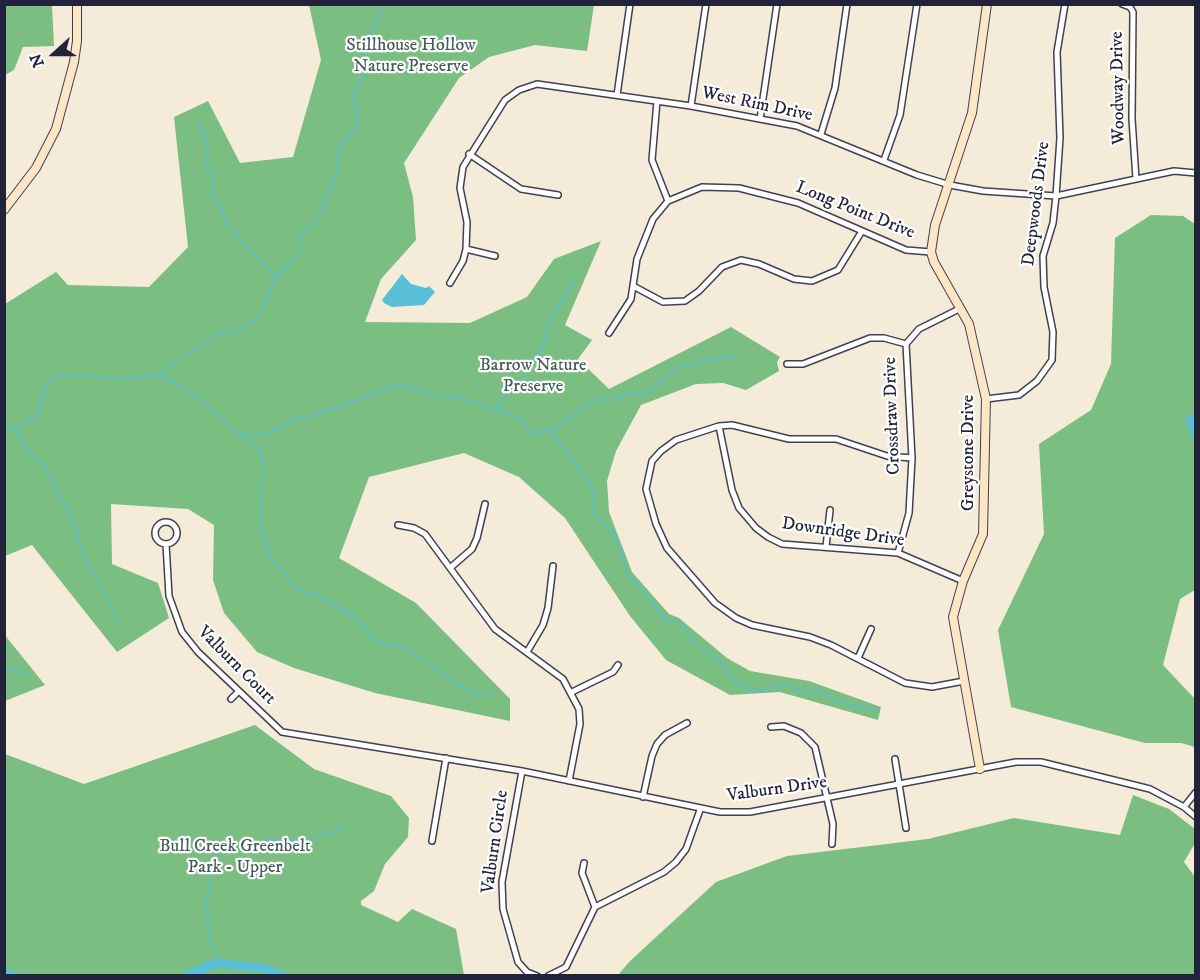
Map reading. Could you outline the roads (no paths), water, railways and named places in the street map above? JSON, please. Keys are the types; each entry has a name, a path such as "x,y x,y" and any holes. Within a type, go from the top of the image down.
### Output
{"street":[{"path":"4,210 36,168 56,129 74,62 77,4"},
{"path":"617,94 630,4"},
{"path":"691,106 706,4"},
{"path":"760,119 777,4"},
{"path":"821,134 835,88 847,4"},
{"path":"884,160 900,115 917,4"},
{"path":"931,252 935,225 950,186 972,113 987,4"},
{"name":"Deepwoods Drive","path":"986,399 1018,394 1037,381 1052,360 1053,333 1044,287 1043,256 1053,223 1056,196 1060,138 1057,52 1065,4"},
{"name":"Woodway Drive","path":"1122,4 1133,12 1132,119 1136,179"},
{"name":"West Rim Drive","path":"450,283 463,261 466,249 468,233 460,178 469,154 505,100 529,86 547,84 617,94 760,119 821,134 950,186 983,191 1056,196 1174,171 1196,173"},
{"path":"609,333 631,299 635,287 637,259 642,243 653,219 668,201 652,160 657,101"},
{"path":"469,154 521,189 558,195"},
{"name":"Long Point Drive","path":"668,201 702,187 739,188 798,203 906,250 931,252"},
{"path":"635,287 663,302 685,301 699,291 722,267 741,260 759,264 794,279 812,281 838,270 862,231"},
{"path":"466,249 495,256"},
{"name":"Greystone Drive","path":"931,252 939,272 961,308 974,342 986,399 983,534 963,581 953,616 980,769"},
{"name":"Crossdraw Drive","path":"898,553 909,513 912,458 906,344 920,329 961,308"},
{"path":"787,364 803,364 870,338 884,338 906,344"},
{"path":"912,458 887,456 836,439 789,439 732,425 719,426 676,441 661,451 652,461 646,489 656,524 667,548 715,603 736,618 752,625 810,637 914,686 932,687 964,681"},
{"name":"Downridge Drive","path":"719,426 732,490 748,520 768,537 782,544 898,553 963,581"},
{"path":"450,568 472,549 485,504"},
{"path":"826,548 830,510"},
{"name":"Valburn Court","path":"164,522 174,525 177,532 173,542 166,544 159,542 155,533 158,526 164,522"},
{"path":"398,525 414,528 425,534 495,629 554,669 572,692 579,709 580,724 570,781"},
{"name":"Valburn Court","path":"166,544 169,596 177,620 188,641 238,692 282,732"},
{"path":"527,652 543,625 548,608 553,566"},
{"path":"858,658 871,629"},
{"path":"182,646 188,641"},
{"path":"572,692 614,672 618,665"},
{"path":"231,699 238,692"},
{"path":"643,797 657,744 665,735 687,723"},
{"path":"771,727 784,726 809,738 819,755 833,824 832,844"},
{"name":"Valburn Drive","path":"282,732 522,771 700,810 750,812 1016,762 1041,762 1150,789 1184,807 1196,817"},
{"path":"432,841 446,758"},
{"path":"895,759 906,828"},
{"name":"Valburn Circle","path":"522,771 502,882 503,909 518,962 526,972 537,975"},
{"path":"1184,807 1196,792"},
{"path":"548,975 566,967 595,907 664,872 676,862 686,849 700,810"},
{"path":"584,863 582,873 595,907"}],"water":[{"path":"402,274 411,284 426,288 429,286 435,292 424,305 392,307 384,303 382,300"}],"waterway":[{"path":"4,425 17,428 40,413 44,386 60,374 127,379 159,374 219,333 242,330 258,317 276,278 298,255 300,235 315,222 323,207 337,169 339,148 357,125 358,116 354,98 357,86 366,72 362,41 376,25 379,4"},
{"path":"199,123 208,148 206,164 213,174 212,193 222,209 225,222 276,278"},
{"path":"496,410 505,396 520,384 528,366 543,348 550,320 576,280"},
{"path":"551,431 595,400 612,400 625,394 643,393 654,388 677,367 736,355"},
{"path":"161,375 198,397 240,435 256,446 263,455 260,527 270,557 298,590 316,595 355,616 377,642 407,648 454,682 479,695 493,693"},
{"path":"240,435 267,434 299,417 313,416 399,384 430,395 454,396 508,413 520,419 532,433 551,431 592,487 595,514 616,536 627,573 667,621 678,619 694,643 724,666 736,684 745,684 748,690 756,691 789,684 802,692 821,691 839,702 876,710"},
{"path":"1190,419 1196,434"},
{"path":"14,428 32,457 43,464 48,475 56,482 56,490 69,509 84,557 119,620"},
{"path":"4,666 12,671 28,673"},
{"path":"218,963 209,937 207,901 210,877 215,872 216,854 268,840 302,840 345,828"},
{"path":"186,976 216,963 263,968 283,976"},
{"path":"4,971 15,976"}],"park label":[{"name":"Stillhouse Hollow Nature Preserve","path":"411,56"},
{"name":"Barrow Nature Preserve","path":"533,376"},
{"name":"Bull Creek Greenbelt Park - Upper","path":"235,857"}]}
